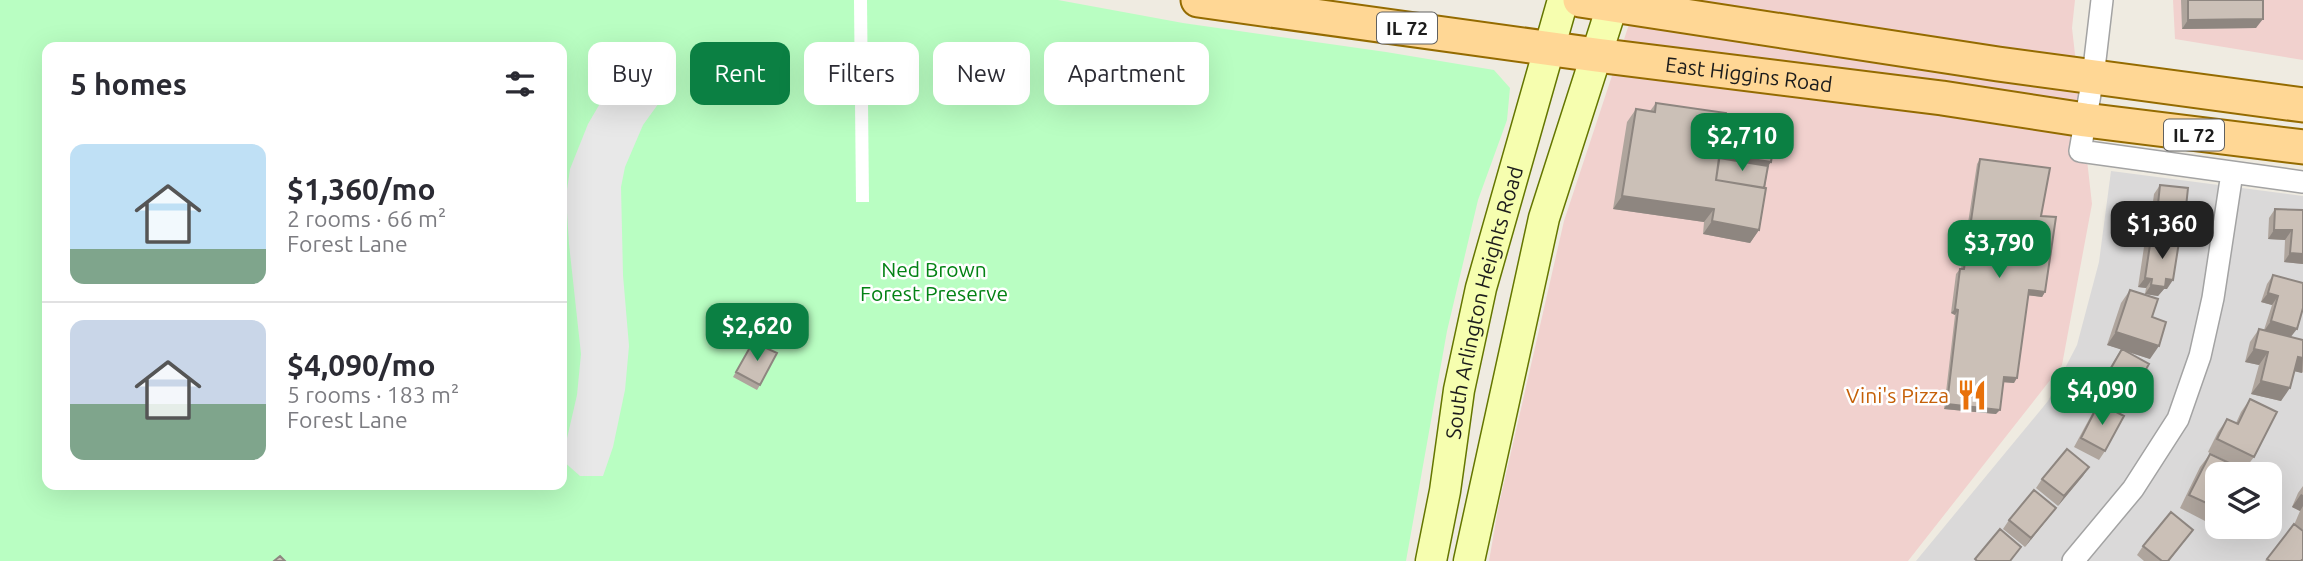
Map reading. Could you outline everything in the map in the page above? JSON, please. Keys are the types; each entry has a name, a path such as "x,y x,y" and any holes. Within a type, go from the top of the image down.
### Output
{"main road":[{"name":"East Higgins Road","path":"1198,0 1596,55 1942,98 2082,136 2303,147"},
{"name":"South Arlington Heights Road","path":"1431,561 1445,491 1459,390 1480,288 1563,0"},
{"name":"IL 72","path":"1580,0 1614,2 2093,77 2303,105"},
{"name":"South Arlington Heights Road","path":"1469,561 1544,218 1614,2"}],"street":[{"path":"2082,136 2093,77 2102,0"},
{"name":"East Higgins Road","path":"2082,136 2232,173 2303,182"},
{"path":"2073,561 2133,489 2178,419 2200,356 2213,298 2232,173"}],"shaded area":[{"path":"1637,0 2075,0 2072,28 2092,204 2062,365 1908,561 1489,561 1498,509 1564,221"},
{"path":"2173,0 2303,0 2303,60 2175,39"},
{"path":"599,105 657,105 643,125 625,167 621,187 623,275 629,346 625,390 613,447 603,476 580,476 567,464 567,438 577,395 581,354 569,244 567,190 570,169 588,124"},
{"path":"2111,171 2303,196 2303,561 1916,561 2048,401 2077,345 2099,262"}],"green space":[{"name":"Ned Brown Forest Preserve","path":"0,0 1058,0 1183,23 1494,70 1510,88 1507,120 1478,200 1447,331 1406,561 0,561"}],"pier":[{"path":"854,0 867,0 867,42 854,42"},
{"path":"855,105 868,105 869,202 856,202"}],"building":[{"path":"2188,0 2263,0 2263,19 2188,20"},
{"path":"1656,103 1726,113 1724,128 1775,135 1771,162 1720,154 1716,180 1766,188 1759,230 1712,221 1714,209 1622,196 1636,109 1655,112"},
{"path":"1742,116 1776,121 1773,135 1724,128 1726,117 1742,120"},
{"path":"1719,158 1768,166 1764,188 1716,180"},
{"path":"1980,159 2050,168 2041,216 2056,217 2045,292 2029,290 2017,378 2004,377 2000,410 1947,404 1960,269 1964,269"},
{"path":"2160,185 2188,188 2184,226 2156,223"},
{"path":"2275,209 2303,210 2303,254 2290,253 2292,230 2274,230"},
{"path":"2151,238 2179,242 2173,280 2166,279 2165,287 2151,285 2152,279 2145,278"},
{"path":"2273,275 2303,283 2303,308 2297,329 2271,321 2278,296 2268,293"},
{"path":"2130,290 2158,299 2152,317 2166,322 2159,346 2116,332"},
{"path":"2259,329 2303,340 2303,358 2298,357 2290,388 2261,381 2268,352 2254,349"},
{"path":"753,342 777,353 760,385 736,372"},
{"path":"2122,349 2149,364 2127,403 2100,387"},
{"path":"2250,399 2277,412 2254,457 2217,439 2227,419 2238,424"},
{"path":"2099,403 2124,416 2105,451 2081,438"},
{"path":"2067,449 2089,467 2064,496 2042,479"},
{"path":"2210,454 2227,462 2206,462"},
{"path":"2205,464 2205,502 2189,495"},
{"path":"2034,490 2056,508 2031,538 2009,520"},
{"path":"2171,512 2193,530 2168,561 2162,561 2143,546"},
{"path":"2294,524 2303,531 2303,559 2267,559"},
{"path":"2000,529 2021,547 2010,561 1977,561 1975,559"}],"place":[{"name":"Vini's Pizza","path":"1972,395"}]}
